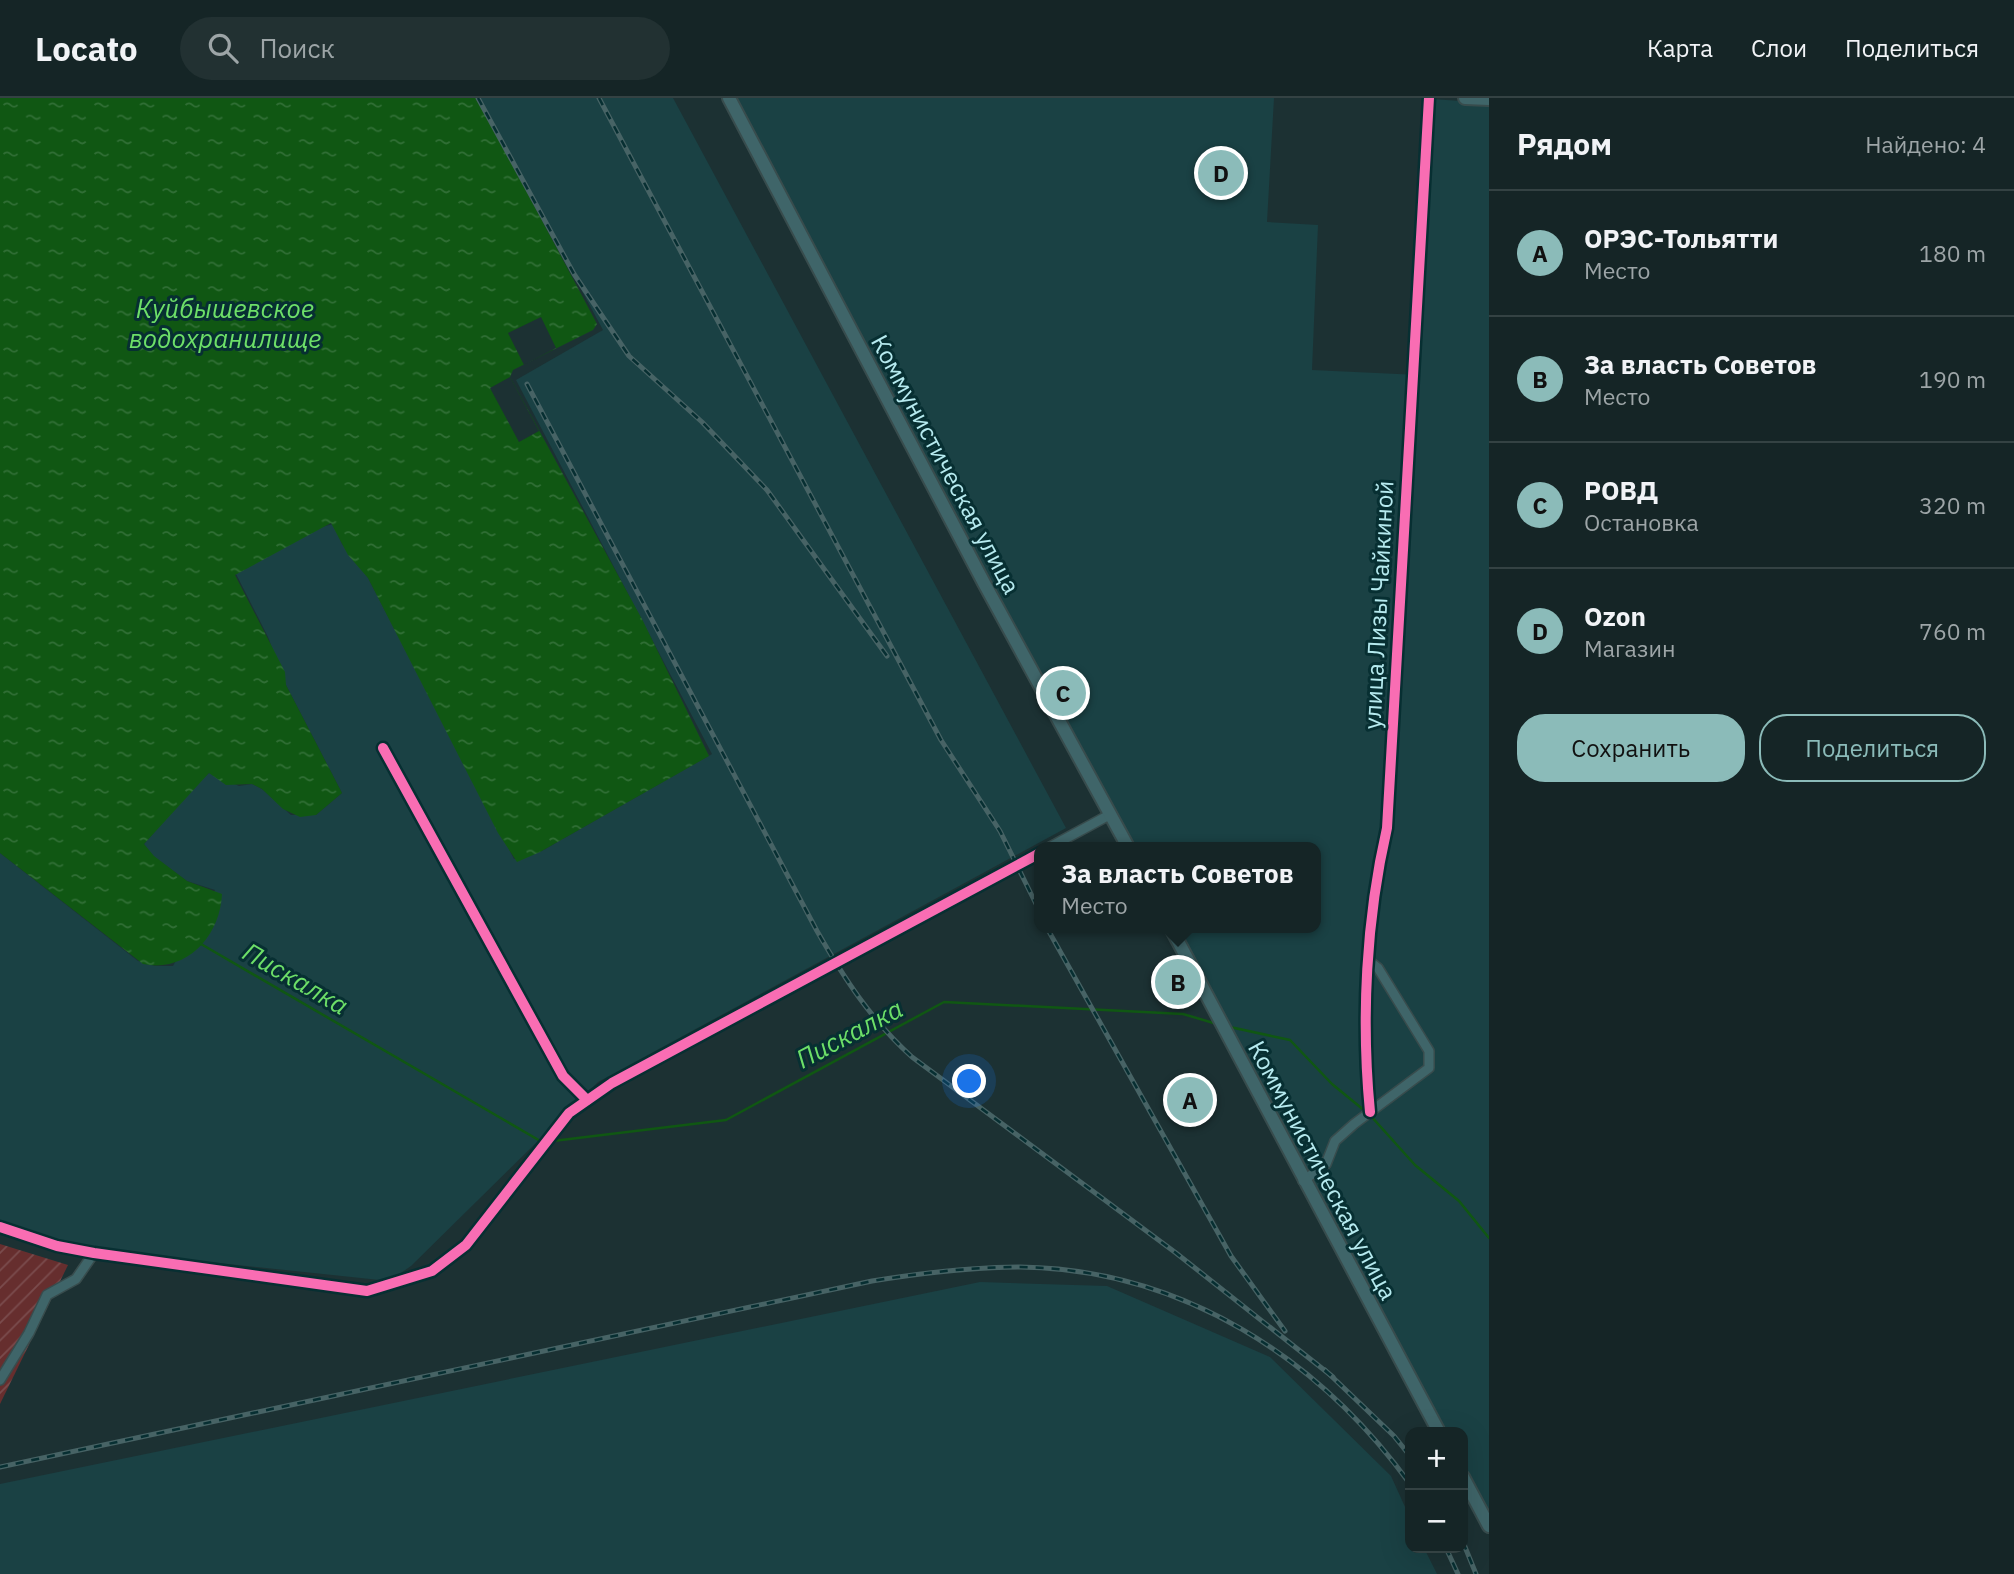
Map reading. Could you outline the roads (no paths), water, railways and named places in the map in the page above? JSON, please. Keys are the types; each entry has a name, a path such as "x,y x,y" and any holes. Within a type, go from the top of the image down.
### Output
{"main road":[{"name":"Коммунистическая улица","path":"729,98 984,583 1125,842"},
{"path":"1465,98 1489,99"},
{"name":"Коммунистическая улица","path":"1174,933 1303,1181 1436,1427"},
{"path":"1468,1487 1489,1527"}],"street":[{"name":"улица Лизы Чайкиной","path":"1370,1112 1366,1077 1372,905 1387,828 1429,98"},
{"path":"383,748 563,1076 587,1100"},
{"path":"1060,842 1111,814"},
{"path":"0,1227 57,1246 94,1253 367,1291 404,1282 432,1271 466,1245 569,1113 611,1083 1034,856"},
{"path":"1303,1181 1326,1164 1335,1141 1429,1068 1429,1051 1378,968 1369,961"},
{"path":"0,1380 29,1333 47,1294 76,1279 94,1253"}],"water":[{"name":"Куйбышевское водохранилище","path":"0,98 477,98 597,324 593,330 513,370 510,377 643,621 709,756 540,852 517,862 498,833 368,578 348,555 331,523 235,575 285,672 286,685 342,793 316,815 300,817 283,809 262,789 252,784 226,785 209,773 144,844 154,856 187,881 222,894 215,924 198,948 173,963 143,964 0,853"}],"waterway":[{"name":"Пискалка","path":"201,944 542,1142"},
{"name":"Пискалка","path":"553,1141 726,1120 944,1002 1183,1014 1217,1024"},
{"name":"Пискалка","path":"1230,1027 1290,1040 1332,1084 1365,1111"},
{"name":"Пискалка","path":"1370,1115 1415,1165 1459,1201 1489,1238"}],"railway":[{"path":"478,98 574,274 629,356 702,422 767,490 887,656"},
{"path":"599,98 941,740 1000,831 1034,900"},
{"path":"527,384 817,931 848,982 871,1013 912,1057 1176,1253 1333,1377"},
{"path":"1050,933 1231,1256 1285,1331"},
{"path":"0,1467 872,1281 946,1271 1020,1267 1079,1272 1136,1284 1190,1303 1241,1329 1289,1360 1333,1397 1373,1438 1405,1478"},
{"path":"1325,1370 1405,1450"},
{"path":"1448,1553 1458,1574"},
{"path":"1467,1553 1476,1574"}],"place":[{"name":"Ozon","path":"1221,173"},
{"name":"РОВД","path":"1063,693"},
{"name":"За власть Советов","path":"1178,982"},
{"name":"ОРЭС-Тольятти","path":"1190,1100"}]}
